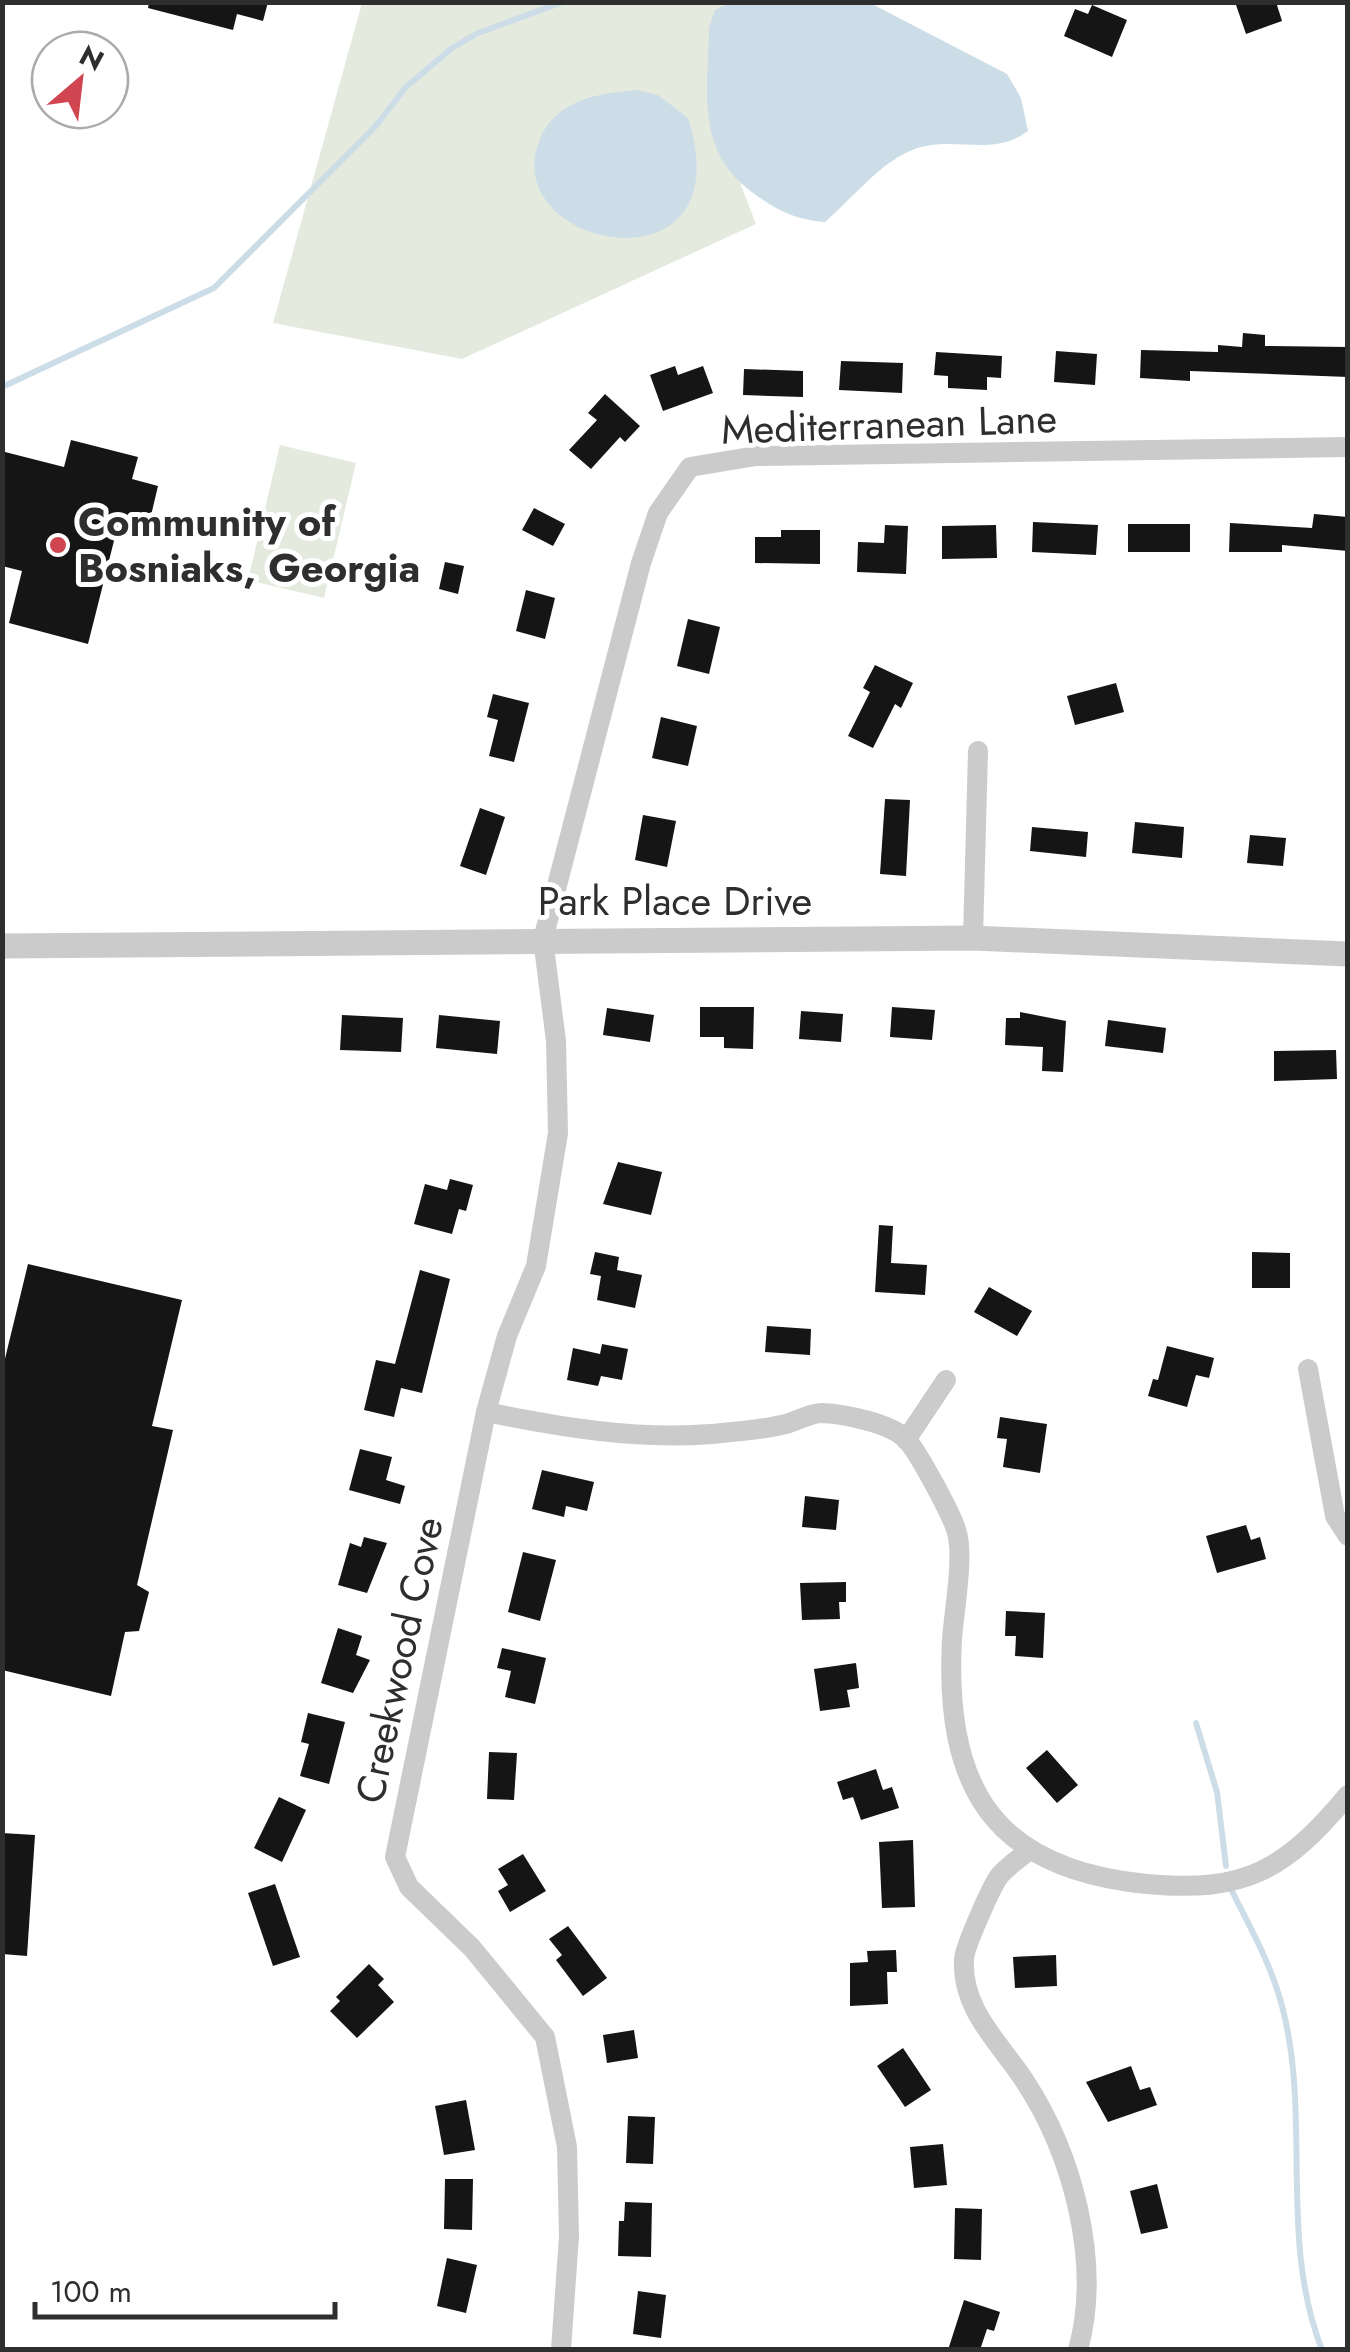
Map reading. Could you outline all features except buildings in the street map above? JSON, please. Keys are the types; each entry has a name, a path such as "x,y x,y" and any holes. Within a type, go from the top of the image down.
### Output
{"street":[{"name":"Mediterranean Lane","path":"543,939 641,563 658,514 690,467 756,456 1348,446"},
{"path":"973,938 978,751"},
{"name":"Park Place Drive","path":"2,946 973,938 1348,954"},
{"name":"Creekwood Cove","path":"543,939 556,1041 558,1134 536,1266 507,1336 486,1412 395,1857 409,1888 472,1948 545,2037 567,2147 570,2236 561,2350"},
{"path":"1308,1369 1335,1516 1348,1536"},
{"path":"906,1440 946,1380"},
{"path":"486,1412 566,1428 639,1434 728,1432 784,1424 819,1413 885,1427 906,1440 958,1534 949,1693 958,1756 978,1801 1030,1850 1072,1871 1203,1889 1264,1872 1322,1825 1348,1794"},
{"path":"1030,1850 999,1876 964,1958 976,2016 1026,2082 1066,2166 1084,2246 1087,2317 1078,2350"}],"shaded area":[{"path":"362,3 725,3 720,13 713,112 756,224 462,359 273,323"},
{"path":"730,3 872,4 1007,74 1021,98 1028,131 1000,143 915,149 879,171 825,222 787,213 734,177 713,139 707,98 709,28 715,10"},
{"path":"638,90 658,95 688,118 696,175 684,212 656,233 621,238 585,230 554,210 536,181 538,144 545,129 565,109 592,97"},
{"path":"280,445 356,463 324,598 248,580"}],"waterway":[{"path":"2,387 214,288 374,128 406,87 452,48 478,33 563,2"},
{"path":"1196,1723 1217,1792 1226,1866"},
{"path":"1229,1885 1272,1974 1291,2049 1301,2264 1322,2350"}],"place":[{"name":"Community of Bosniaks, Georgia","path":"58,545"}]}
